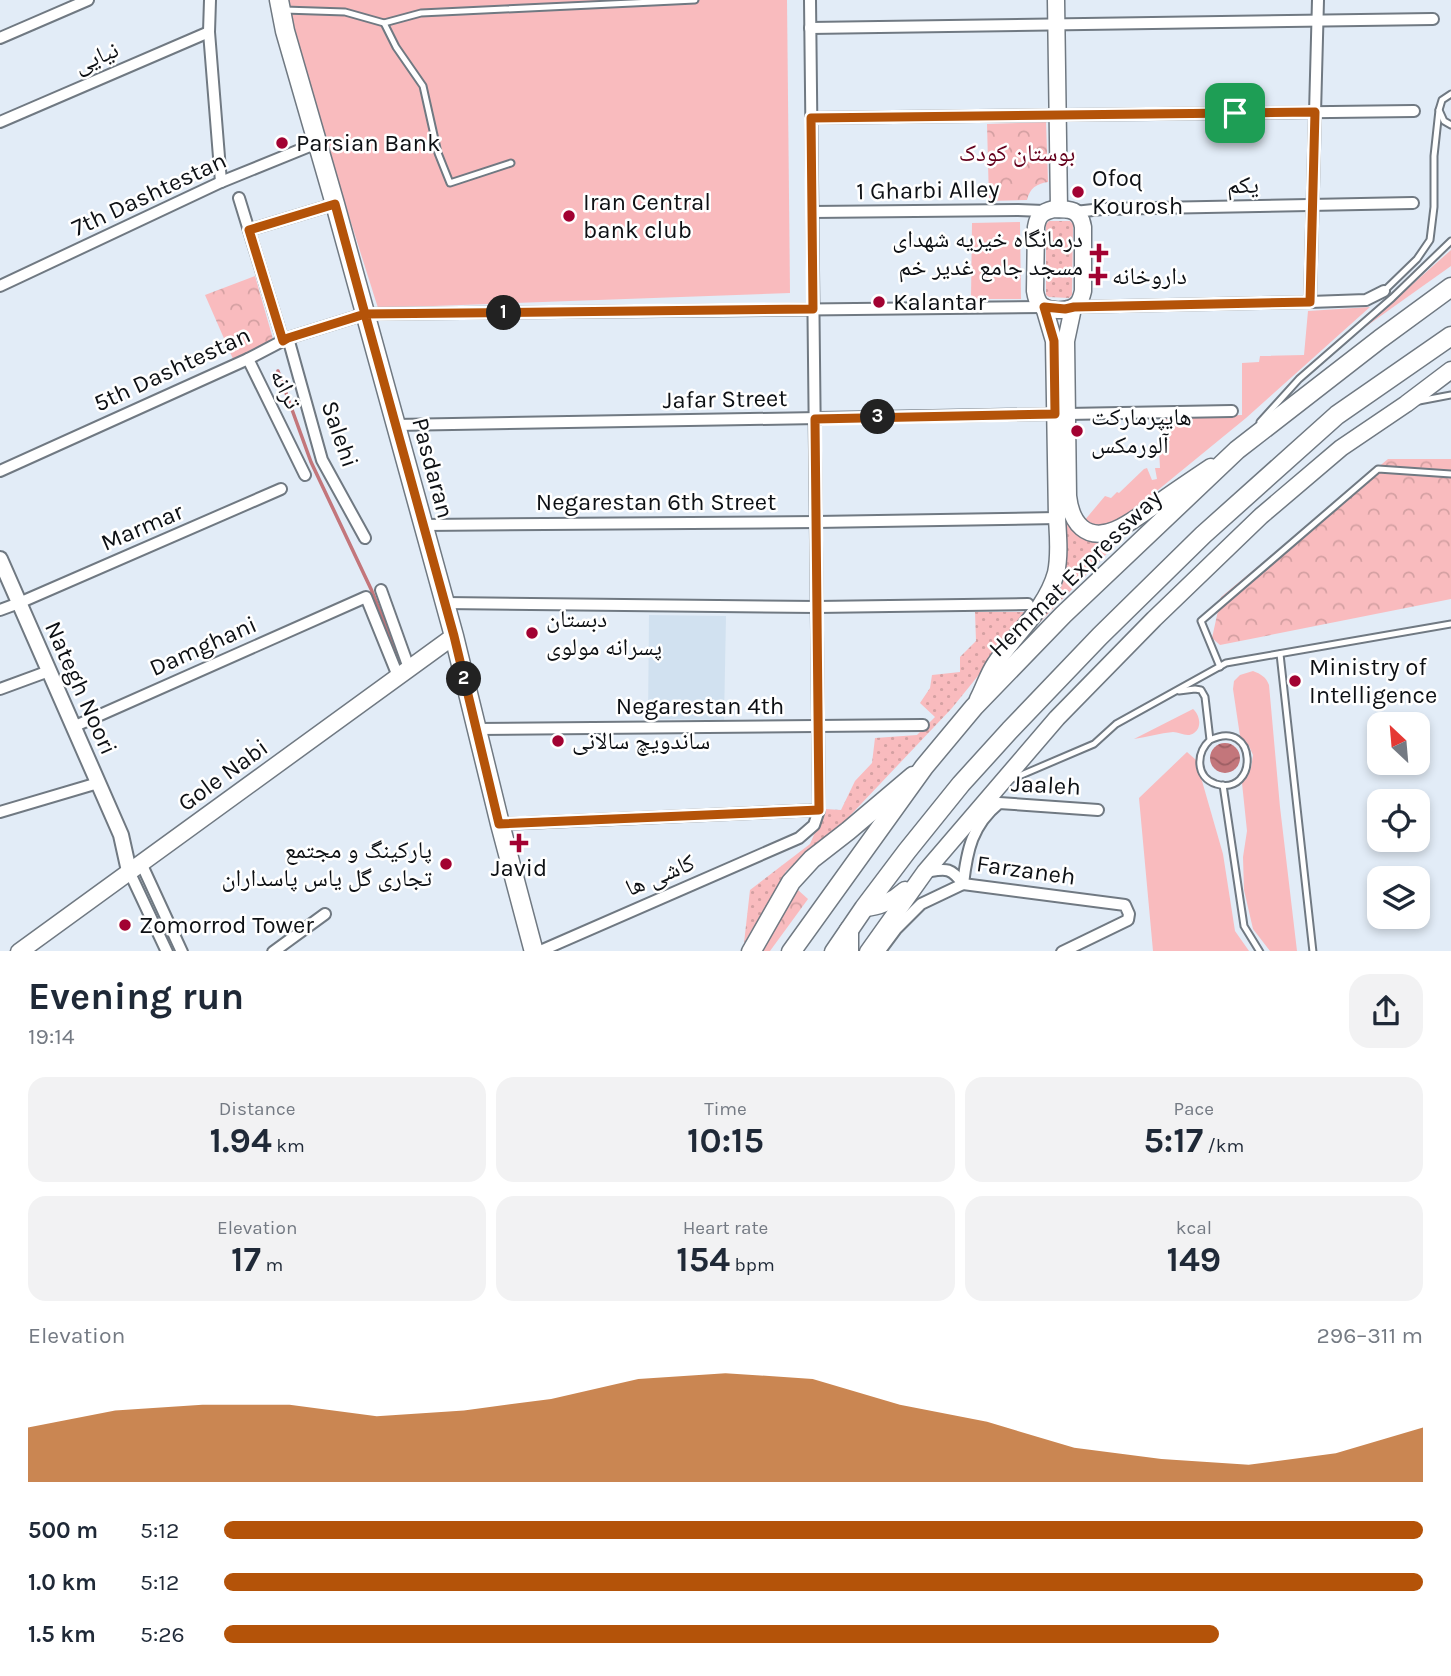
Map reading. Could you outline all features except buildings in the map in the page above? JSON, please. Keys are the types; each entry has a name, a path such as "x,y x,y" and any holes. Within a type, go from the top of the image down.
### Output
{"main road":[{"path":"1051,210 1057,114 1056,0"},
{"name":"Pasdaran","path":"280,5 285,32 454,636 499,824 536,951"},
{"path":"974,707 994,665 1043,602 1056,573 1061,414 1066,341 1074,307 1080,301 1083,291 1083,227 1081,217 1075,212 1051,210 1038,217 1035,278 1037,300 1044,307 1054,341 1061,414 1069,506 1078,525 1090,532 1106,533 1116,530 1237,450"},
{"name":"Hemmat Expressway","path":"791,951 924,767 974,707 1063,615 1237,450 1451,287"},
{"path":"1044,307 1074,307"},
{"path":"834,951 864,908 961,784 1100,636 1203,535 1336,415 1451,336"},
{"path":"868,951 925,872 1057,718 1154,620 1261,516 1340,448 1451,370"},
{"name":"Gole Nabi","path":"19,951 454,636"},
{"path":"751,951 791,882 811,859 924,767"},
{"path":"864,908 876,907 894,900 925,872"},
{"path":"849,930 849,951"}],"street":[{"path":"0,38 88,0"},
{"path":"209,0 209,32 221,182"},
{"path":"499,824 819,810 810,0"},
{"path":"1310,302 1318,0"},
{"path":"810,27 1433,19"},
{"name":"نیایی","path":"0,122 209,32"},
{"path":"811,118 1414,111"},
{"name":"7th Dashtestan","path":"0,286 221,182 317,143"},
{"name":"Salehi","path":"239,198 322,460 365,538"},
{"name":"یکم","path":"1075,212 1102,209 1413,203"},
{"path":"249,230 335,204"},
{"name":"1 Gharbi Alley","path":"812,212 1051,210"},
{"path":"1074,307 1366,300 1384,291"},
{"name":"5th Dashtestan","path":"0,471 285,340 365,314 1044,307"},
{"name":"ترانه","path":"248,359 305,475"},
{"name":"Jafar Street","path":"395,425 1232,411"},
{"name":"Marmar","path":"0,610 281,489"},
{"name":"Negarestan 6th Street","path":"423,525 1057,518"},
{"name":"Nategh Noori","path":"0,559 135,867"},
{"path":"381,590 403,672"},
{"name":"Damghani","path":"73,727 366,597 403,672"},
{"path":"444,603 817,607 1028,604"},
{"path":"0,690 49,671"},
{"name":"Negarestan 4th","path":"476,729 923,725"},
{"path":"0,812 98,783"},
{"name":"Jaaleh","path":"963,884 967,855 977,827 999,803 1098,810"},
{"name":"کاشی ها","path":"536,951 799,838 814,825 819,810"},
{"path":"135,867 167,951"},
{"path":"135,867 181,951"},
{"name":"Farzaneh","path":"925,872 943,869 956,873 963,884 1125,905 1128,920 1062,951"},
{"path":"879,951 921,904 963,884"},
{"path":"273,951 325,915"}],"lane":[{"path":"280,5 345,12 384,23 421,13 695,0"},
{"path":"384,23 396,47 423,86 438,153 450,183 511,163"},
{"path":"1384,291 1418,259 1430,240 1439,110 1442,100 1451,94"},
{"path":"1439,110 1441,118 1449,124 1451,131"},
{"path":"1237,450 1299,379 1451,242"},
{"path":"1406,404 1451,395"},
{"path":"1220,667 1201,621 1378,469 1451,474"},
{"path":"1001,784 1094,744 1116,724 1226,663 1451,624"},
{"path":"1280,654 1313,951"},
{"path":"1174,692 1201,690 1205,697 1210,740"},
{"path":"1233,737 1246,749 1248,765 1245,773 1231,784 1223,785 1209,780 1203,774 1199,759 1210,740 1233,737"},
{"path":"1223,785 1244,926 1260,951"}],"shaded area":[{"path":"649,615 726,616 724,720 648,719"}],"green space":[{"name":"Iran Central bank club","path":"287,0 787,0 790,293 378,308 325,140"},
{"name":"بوستان کودک","path":"1046,122 1048,182 1034,187 1027,200 989,201 987,124"},
{"path":"1049,221 1070,221 1073,224 1072,295 1069,298 1046,295 1046,224"},
{"path":"1020,222 1021,299 971,299 972,223"},
{"path":"1451,250 1451,266 1361,330"},
{"path":"255,276 273,339 233,359 205,295"},
{"path":"1370,307 1246,418 1114,526 1099,526 1084,521 1105,496 1111,498 1119,493 1144,469 1147,468 1152,480 1157,479 1155,468 1160,468 1159,450 1163,449 1162,418 1242,415 1242,363 1259,362 1260,356 1304,355 1308,311"},
{"path":"1388,459 1451,459 1451,599 1220,645 1212,638 1221,597"},
{"path":"1065,517 1099,541 1107,541 1128,532 1006,657 1066,560"},
{"path":"975,612 1026,612 1016,629 952,708 825,842 786,871 744,943 750,890 810,844 825,809 841,810 855,781 872,763 875,738 917,735 935,717 920,703 930,688 932,675 960,672 960,657 976,641"},
{"path":"1253,671 1263,676 1269,685 1297,951 1270,951 1253,929 1244,890 1243,857 1247,831 1242,783 1251,768 1253,755 1240,736 1233,689 1234,681 1240,675"},
{"path":"1193,709 1199,724 1197,730 1191,734 1173,732 1134,739"},
{"path":"1187,752 1196,760 1223,854 1235,931 1249,951 1153,951 1139,798"},
{"path":"798,890 808,899 770,951 760,951"}],"water":[{"path":"1225,743 1235,748 1240,758 1235,768 1225,773 1215,768 1210,758 1215,748"}],"waterway":[{"path":"278,371 311,462 371,589 400,662"}],"place":[{"name":"Parsian Bank","path":"282,143"},
{"name":"Ofoq Kourosh","path":"1078,192"},
{"name":"Iran Central bank club","path":"569,216"},
{"name":"درمانگاه خیریه شهدای مسجد جامع غدیر خم","path":"1099,253"},
{"name":"داروخانه","path":"1098,276"},
{"name":"Kalantar","path":"879,302"},
{"name":"هایپرمارکت آلورمکس","path":"1077,431"},
{"name":"دبستان پسرانه مولوی","path":"532,633"},
{"name":"Ministry of Intelligence","path":"1295,681"},
{"name":"ساندویچ سالانی","path":"558,741"},
{"name":"Javid","path":"519,843"},
{"name":"پارکینگ و مجتمع تجاری گل یاس پاسداران","path":"446,864"},
{"name":"Zomorrod Tower","path":"125,925"}],"route":[{"path":"1235,113 811,118 813,309 365,314 335,204 249,230 283,341 365,314 454,636 499,824 819,810 815,419 1055,414 1054,341 1044,307 1065,309 1310,302 1315,112 1235,113"}]}
